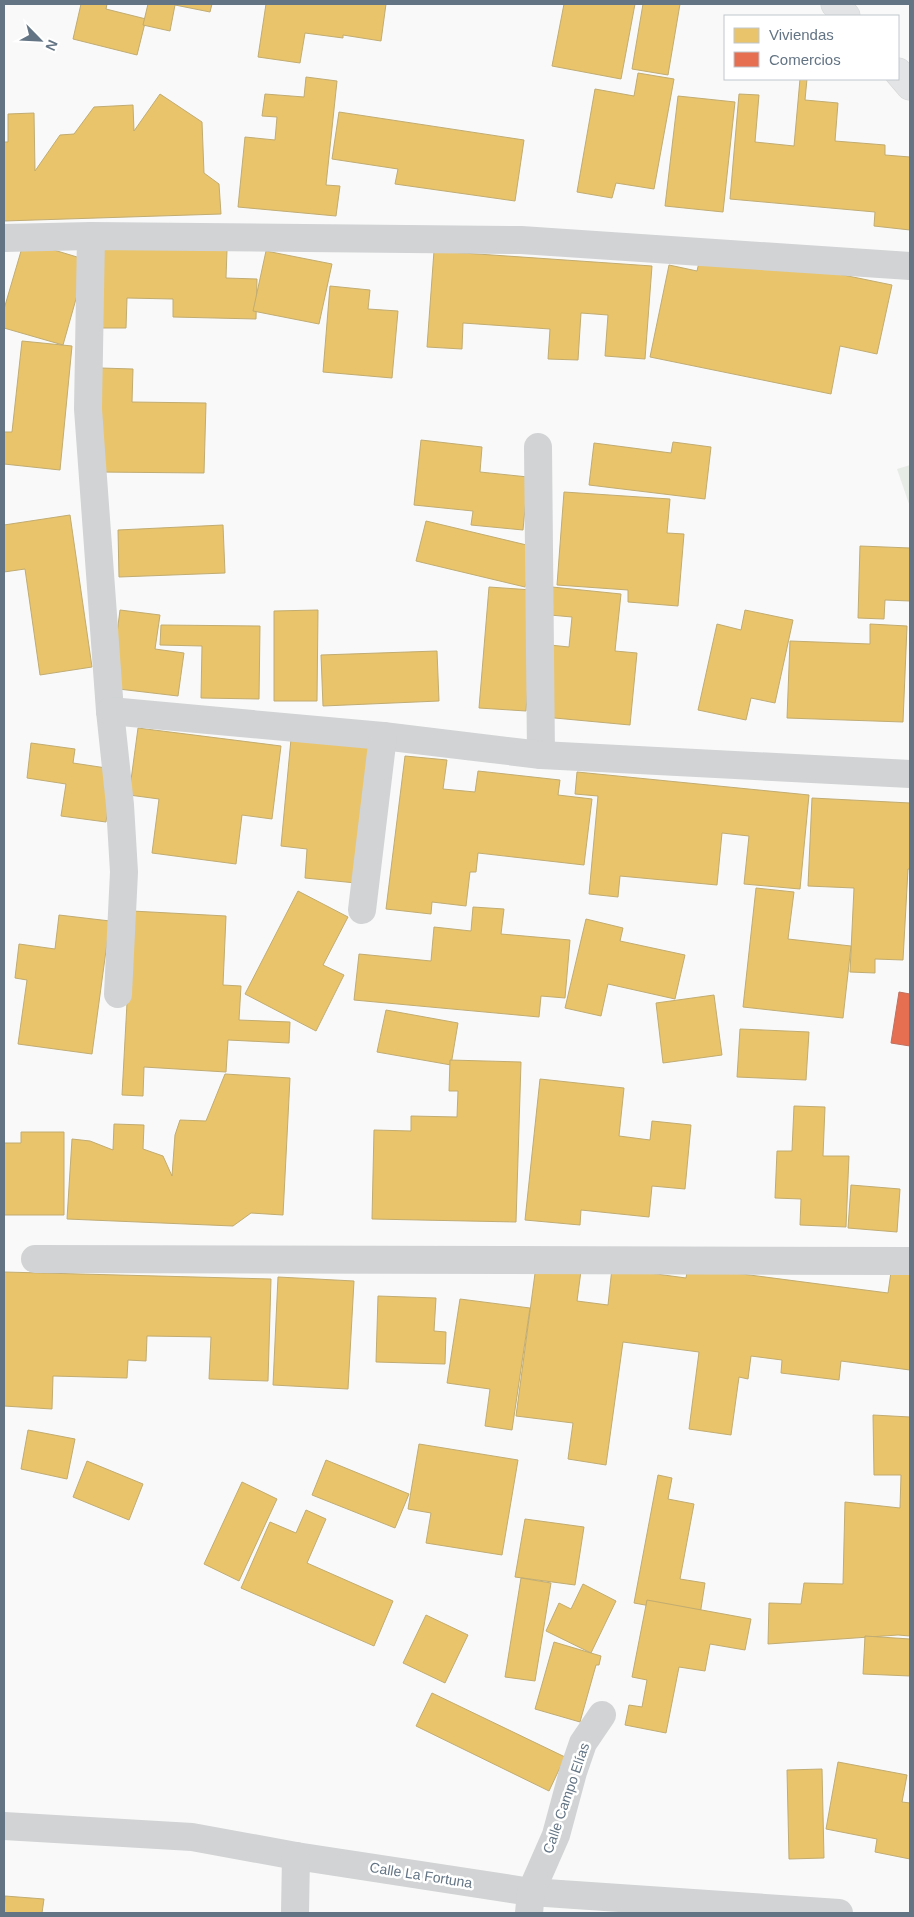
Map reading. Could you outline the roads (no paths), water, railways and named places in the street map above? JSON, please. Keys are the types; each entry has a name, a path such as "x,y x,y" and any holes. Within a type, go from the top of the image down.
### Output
{"main road":[{"path":"835,4 845,15"},
{"path":"899,73 910,86"}],"street":[{"path":"91,236 88,409 124,872 118,994"},
{"path":"4,238 91,236 521,240 910,266"},
{"path":"538,447 541,755"},
{"path":"110,711 383,736 541,755 910,774"},
{"path":"362,910 383,736"},
{"path":"35,1259 910,1261"},
{"name":"Calle Campo Elías","path":"530,1903 556,1835 572,1772 583,1742 602,1715"},
{"name":"Calle La Fortuna","path":"4,1826 192,1837 530,1903 839,1913"},
{"path":"295,1913 296,1856"}]}
